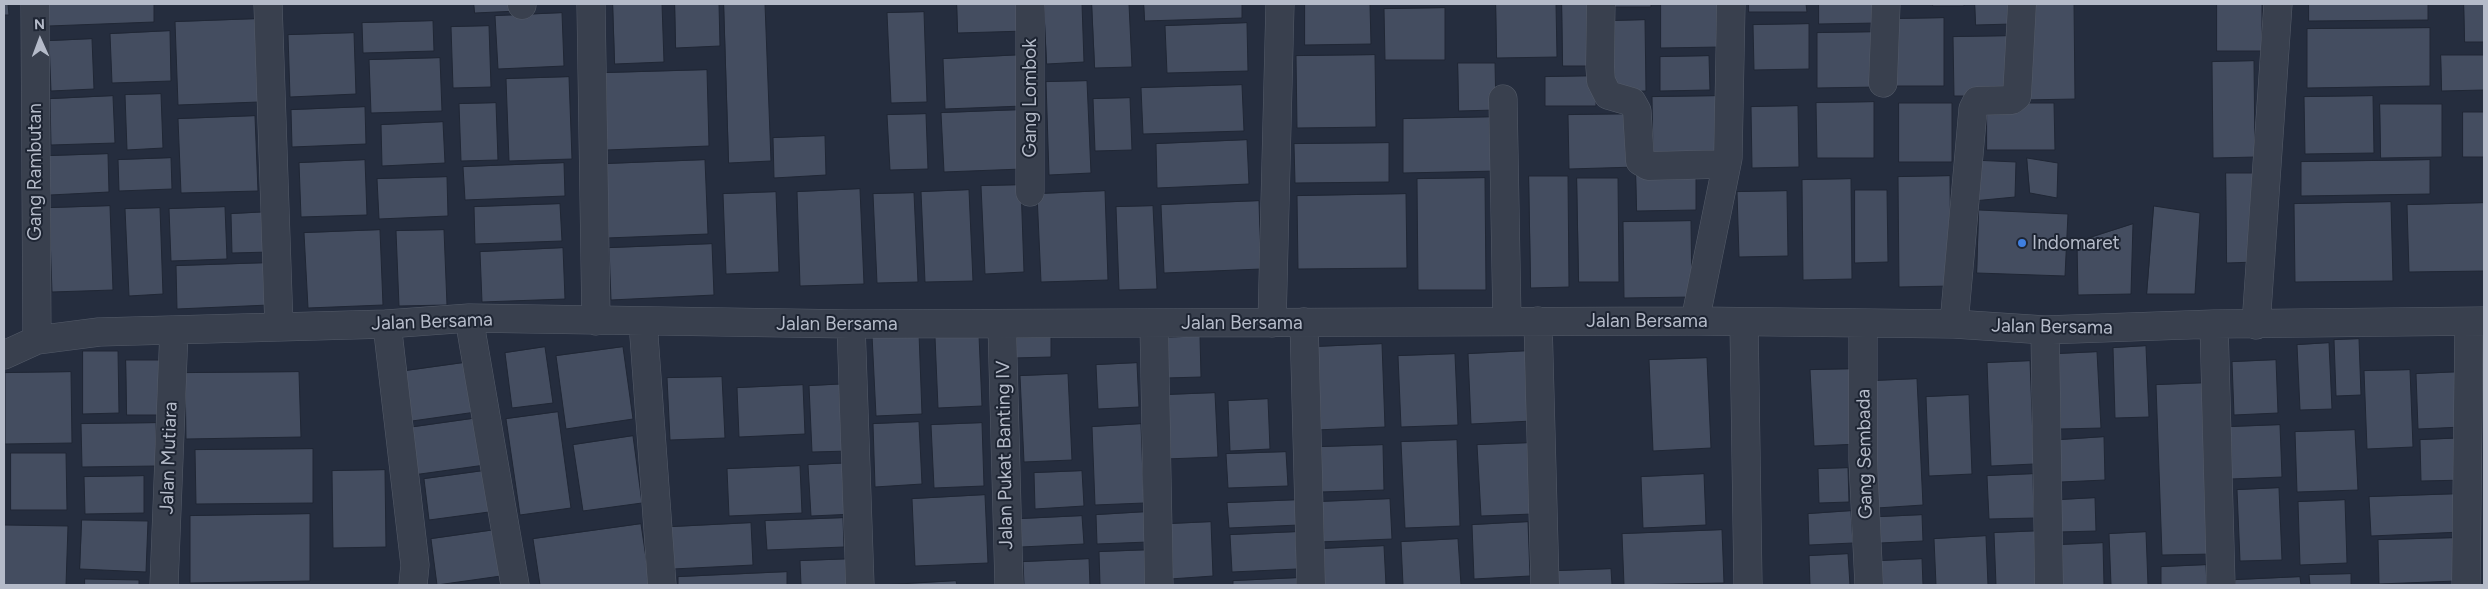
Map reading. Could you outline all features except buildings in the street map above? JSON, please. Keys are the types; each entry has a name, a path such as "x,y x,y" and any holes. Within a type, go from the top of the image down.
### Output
{"street":[{"name":"Gang Rambutan","path":"35,4 37,340"},
{"path":"268,4 279,327"},
{"path":"591,4 596,321"},
{"name":"Gang Lombok","path":"1030,4 1030,192"},
{"path":"1272,323 1280,4"},
{"path":"1601,4 1601,81 1608,95 1632,102 1637,111 1640,161 1648,166 1726,164"},
{"path":"1695,321 1726,164 1730,117 1731,4"},
{"path":"1883,83 1886,4"},
{"path":"1954,324 1973,109 1977,101 2012,100 2017,96 2022,4"},
{"path":"2256,325 2278,4"},
{"path":"1503,99 1506,321"},
{"name":"Jalan Bersama","path":"4,356 37,340 99,332 387,324 469,318 850,324 1695,321 1954,324 2044,330 2214,324 2477,322"},
{"path":"469,318 515,585"},
{"path":"1538,321 1545,585"},
{"path":"643,322 662,585"},
{"path":"1304,322 1311,585"},
{"path":"1744,322 1748,585"},
{"path":"2466,585 2477,322"},
{"path":"1154,323 1159,585"},
{"name":"Gang Sembada","path":"1863,323 1864,460 1869,585"},
{"path":"387,324 415,565 413,585"},
{"path":"850,324 860,585"},
{"name":"Jalan Pukat Banting IV","path":"1002,324 1008,585"},
{"path":"2214,324 2221,585"},
{"name":"Jalan Mutiara","path":"164,585 174,330"},
{"path":"2044,330 2049,585"}],"place":[{"name":"Indomaret","path":"2022,243"}]}
